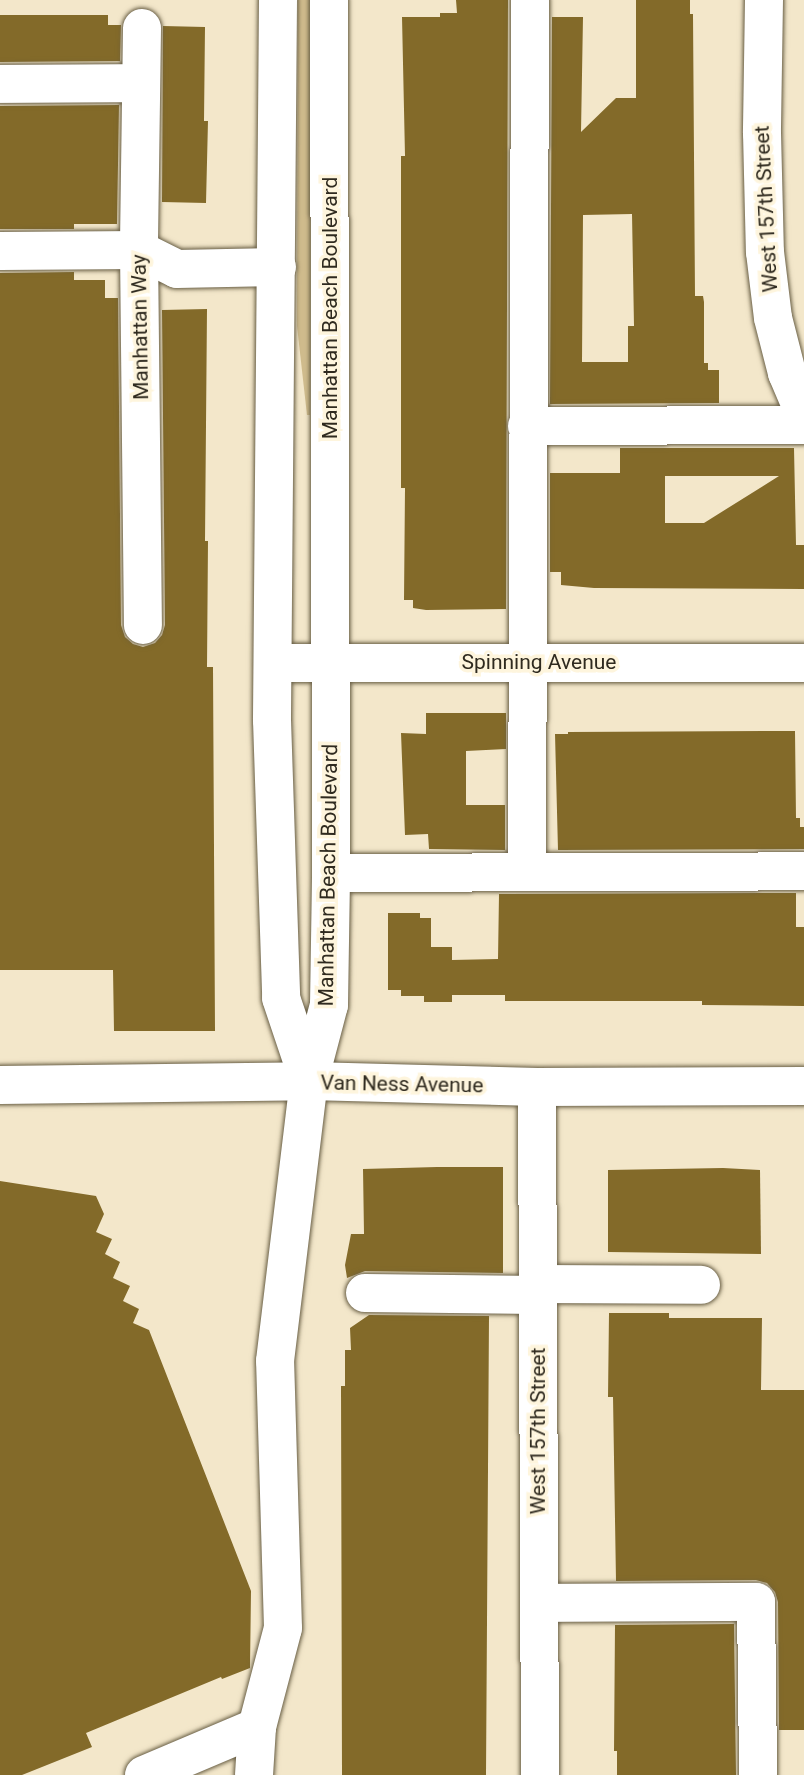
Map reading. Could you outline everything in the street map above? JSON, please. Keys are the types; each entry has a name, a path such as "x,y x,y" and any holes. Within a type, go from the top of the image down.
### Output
{"main road":[{"name":"Manhattan Beach Boulevard","path":"278,0 272,720 281,998 309,1081"},
{"name":"Manhattan Beach Boulevard","path":"309,1081 329,1005 329,0"},
{"path":"527,872 530,0"},
{"name":"West 157th Street","path":"764,0 762,133 765,251 772,318 788,373 804,413"},
{"name":"Manhattan Way","path":"142,28 139,250 143,625"},
{"path":"0,84 141,83"},
{"path":"0,251 139,250 177,269 277,267"},
{"path":"527,426 804,425"},
{"name":"Spinning Avenue","path":"274,663 804,663"},
{"path":"331,873 804,871"},
{"path":"254,1775 257,1727 283,1628 275,1361 309,1081"},
{"name":"Van Ness Avenue","path":"0,1085 309,1081 537,1087 804,1086"},
{"name":"West 157th Street","path":"537,1087 540,1775"},
{"path":"365,1293 701,1285"},
{"path":"539,1603 757,1602 758,1775"},
{"path":"144,1775 257,1727"}],"shaded area":[{"path":"298,0 311,0 310,415 307,415 297,326"}],"building":[{"path":"456,0 508,0 506,609 426,610 413,608 413,600 404,600 405,488 401,488 401,156 405,156 402,17 440,17 440,13 457,13"},
{"path":"636,0 690,0 690,14 693,14 695,296 703,296 704,363 708,363 708,370 719,370 719,403 550,404 552,17 583,17 581,132 616,98 636,98","holes":["632,214 634,326 628,326 628,362 582,362 583,215"]},
{"path":"0,15 108,15 108,25 121,25 120,61 0,62"},
{"path":"163,26 205,27 204,121 208,121 206,203 162,202"},
{"path":"119,105 117,224 74,224 74,229 0,229 0,106"},
{"path":"74,272 74,280 105,280 105,298 118,298 121,625 125,637 133,644 143,647 155,643 162,635 165,625 162,310 207,309 205,541 208,541 207,667 213,667 215,1031 114,1031 113,970 0,970 0,273"},
{"path":"620,448 794,448 796,545 804,545 804,589 594,588 561,585 561,572 550,572 550,473 620,473","holes":["665,476 779,476 704,523 665,523"]},
{"path":"426,713 506,713 506,749 466,751 466,805 505,805 505,850 429,849 428,834 405,835 401,733 426,734"},
{"path":"795,731 796,818 800,818 800,827 804,827 804,849 558,850 555,734"},
{"path":"796,893 796,927 804,927 804,1006 702,1005 702,1001 505,1001 505,995 452,995 452,1002 424,1002 424,996 401,996 401,990 388,990 388,913 420,913 420,918 431,918 431,947 452,947 452,960 498,959 499,894"},
{"path":"503,1167 503,1273 365,1271 347,1278 345,1265 351,1234 364,1234 363,1169"},
{"path":"608,1170 760,1170 761,1254 608,1252"},
{"path":"0,1181 96,1196 104,1214 96,1232 112,1239 105,1254 120,1262 113,1278 130,1286 123,1301 139,1309 133,1323 149,1330 251,1591 250,1668 222,1679 221,1677 86,1733 92,1747 22,1775 0,1775"},
{"path":"609,1313 669,1313 669,1318 762,1318 761,1390 804,1390 804,1730 779,1730 778,1602 775,1592 767,1583 756,1580 616,1581 613,1397 608,1397"},
{"path":"369,1315 489,1316 486,1775 342,1775 341,1386 345,1386 345,1350 351,1350 350,1328"},
{"path":"734,1624 736,1775 617,1775 617,1751 614,1751 615,1625"}]}
